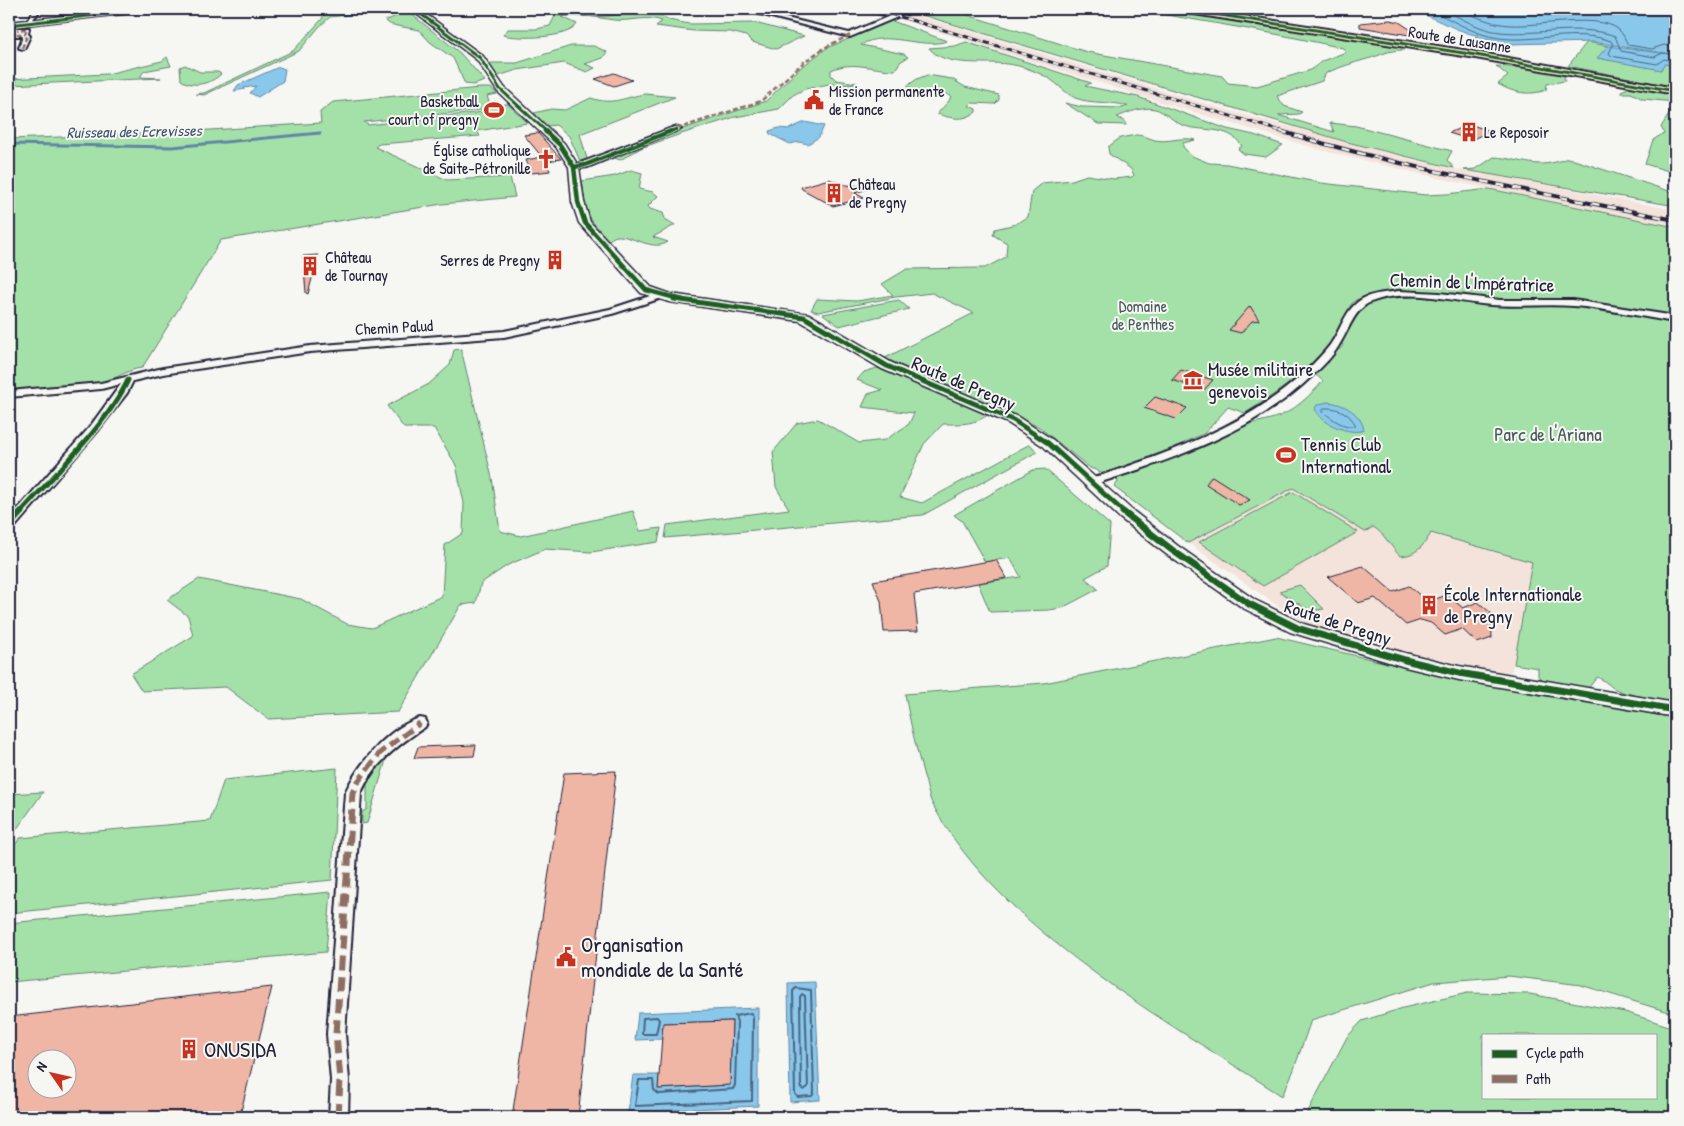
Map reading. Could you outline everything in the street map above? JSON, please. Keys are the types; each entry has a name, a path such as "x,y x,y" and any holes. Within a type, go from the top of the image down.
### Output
{"main road":[{"name":"Route de Lausanne","path":"1181,9 1470,54 1675,90"},
{"name":"Route de Lausanne","path":"1198,9 1479,53 1675,90"}],"street":[{"path":"27,23 38,9"},
{"path":"9,29 27,23 149,9"},
{"name":"Route de Pregny","path":"414,9 480,58 500,89 556,141 574,166 580,215 595,235 646,290 659,296 786,313 806,318 884,365 1013,420 1048,443 1140,525 1202,571 1263,612 1297,628 1405,660 1459,673 1675,710"},
{"path":"743,9 850,35 896,17 863,9"},
{"path":"908,12 915,9"},
{"path":"9,29 27,29 25,34 27,36 22,48"},
{"path":"574,166 585,165 677,129"},
{"name":"Chemin de l'Impératrice","path":"1091,482 1187,446 1254,413 1289,390 1325,357 1335,345 1354,309 1359,304 1373,298 1410,295 1516,304 1573,303 1675,319"},
{"name":"Chemin Palud","path":"9,394 94,387 163,371 310,349 504,334 612,311 659,296"},
{"path":"9,526 93,430 123,391 128,380"},
{"path":"338,1117 340,1080 336,1034 353,793 359,779 380,755 404,733 420,723"}],"shaded area":[{"path":"868,9 909,9 906,12 1227,110 1414,160 1483,175 1485,173 1675,210 1675,227 1443,179 1332,153 1176,107"},
{"path":"1293,488 1365,532 1373,527 1414,528 1532,562 1514,664 1509,676 1412,656 1336,635 1301,622 1188,543"}],"green space":[{"path":"395,9 330,17 299,51 204,95 196,94 204,93 293,51 322,19 325,12 301,10"},
{"path":"395,9 405,9 460,53 485,81 473,85 465,84 453,58 430,42 419,30 392,25 385,21 403,13"},
{"path":"629,9 647,9 669,20 689,24 755,23 804,36 776,49 752,42 746,36 731,32 694,31 656,26 662,21 656,19 614,20 591,17 612,15"},
{"path":"918,9 951,10 1087,52 1222,76 1228,83 1257,86 1311,70 1322,61 1346,52 1343,48 1290,37 1131,9 1168,9 1400,44 1405,50 1389,52 1341,67 1326,73 1322,81 1277,96 1284,106 1302,112 1299,114 1278,115 1334,132 1330,123 1356,126 1452,151 1447,160 1454,168 1347,142 912,12"},
{"path":"555,16 570,16 562,17 577,24 564,33 543,37 503,35 508,29 536,29 550,26"},
{"path":"892,21 947,41 926,43 881,39 871,41 861,45 904,54 908,57 900,62 895,70 855,66 839,67 831,70 831,75 836,80 857,83 855,85 829,84 805,89 793,95 779,109 735,117 678,135 641,148 620,160 612,157 683,129 766,101 800,68 827,48"},
{"path":"966,42 1091,83 1085,86 1138,97 1227,129 1254,135 1283,145 1266,157 1244,154 1238,149 1242,146 1230,135 1214,130 1182,125 1162,112 1151,108 1136,110 1117,117 1126,122 1126,125 1098,124 1065,103 1082,107 1122,108 1128,106 1075,98 1050,79 1024,67 945,59 929,48 955,46"},
{"path":"1587,42 1608,46 1607,48 1675,66 1675,87 1568,66"},
{"path":"571,46 594,46 607,52 603,58 585,64 595,68 587,72 564,63 517,70 495,77 486,63 517,63"},
{"path":"167,57 171,66 144,71 140,77 161,78 9,85 9,79 107,74 162,61"},
{"path":"185,65 200,72 218,72 221,74 202,84 191,84 181,80 180,67"},
{"path":"1496,66 1524,68 1526,66 1563,72 1565,81 1547,84 1546,90 1534,93 1510,90 1498,84 1508,76"},
{"path":"927,75 952,79 965,87 999,95 999,100 995,104 972,103 969,106 976,109 976,112 962,118 952,118 937,114 951,96 912,89 907,86"},
{"path":"1622,83 1675,94 1675,102 1643,99 1631,93 1621,93 1621,91 1628,88"},
{"path":"491,88 497,94 487,96 490,105 508,104 528,123 477,131 480,136 379,144 375,147 447,180 510,177 515,197 442,204 221,240 142,368 132,370 107,381 91,384 9,391 9,139 163,133 321,123 320,112 333,102","holes":["481,110 483,112 368,125 364,122"]},
{"path":"645,94 675,97 580,134 587,159 580,161 569,136 556,125 547,126 534,113 551,109 565,110 591,98 612,101"},
{"path":"1675,105 1675,173 1645,164 1653,140 1664,133 1661,127"},
{"name":"Domaine de Penthes","path":"1136,135 1160,141 1195,140 1183,143 1183,147 1192,156 1209,163 1227,164 1321,183 1426,195 1489,189 1675,227 1675,317 1610,307 1479,299 1401,291 1368,295 1354,301 1350,306 1324,351 1292,381 1269,398 1245,413 1228,407 1205,433 1173,448 1108,472 1101,472 1090,468 1039,427 923,378 919,374 885,358 974,313 932,293 896,297 818,312 811,310 817,299 857,301 893,295 882,284 907,269 985,268 1006,257 1007,243 993,235 995,229 1016,224 1028,217 1032,191 1042,183 1072,180 1087,175 1114,179 1132,177 1134,175 1131,169 1109,154 1108,147 1120,138"},
{"path":"1494,157 1538,164 1557,162 1568,158 1675,193 1675,204 1670,205 1464,170 1476,169"},
{"path":"631,170 642,173 639,189 653,192 658,196 648,206 650,209 663,213 665,219 675,225 653,237 668,242 662,245 649,244 623,236 617,236 606,241 586,212 582,181 615,176"},
{"name":"Parc de l'Ariana","path":"1420,297 1509,307 1581,306 1675,321 1675,702 1619,691 1597,677 1587,690 1543,681 1538,676 1538,668 1514,664 1532,562 1431,533 1415,552 1400,556 1384,536 1373,527 1365,532 1293,488 1188,543 1114,487 1118,482 1116,478 1237,427 1281,416 1288,412 1307,398 1323,381 1315,374 1337,349 1340,349 1343,345 1341,343 1349,327 1363,307 1370,302 1389,298"},
{"path":"899,300 909,309 839,326 823,314"},
{"path":"461,349 492,478 500,531 521,536 633,511 640,531 661,528 658,542 591,552 545,549 508,565 481,583 476,603 461,605 398,712 268,719 226,687 142,691 131,674 193,636 188,616 167,600 199,579 301,599 347,624 372,628 442,596 445,545 463,533 464,503 456,465 434,428 404,428 387,406 429,384 450,365 454,350"},
{"path":"877,368 989,414 973,422 943,424 924,444 900,497 922,503 1030,444 1037,452 923,515 665,538 667,525 789,509 776,487 773,452 797,423 818,419 859,443 885,440 909,424 914,413 862,407 868,394 882,390 857,380 864,372"},
{"path":"1045,469 1110,525 1107,566 1085,578 1098,589 1062,608 990,612 978,583 1021,577 1010,558 985,562 962,521 954,515 1033,470"},
{"path":"1293,492 1358,532 1263,586 1199,542"},
{"path":"1300,585 1324,609 1310,611 1279,591"},
{"path":"1276,637 1451,678 1675,718 1675,1014 1581,985 1509,976 1434,982 1311,1020 1293,1072 1282,1096 1138,1004 1041,931 998,892 962,849 931,802 905,694 1044,683"},
{"path":"382,760 386,760 367,823 362,824 362,812 367,809 367,784 363,785"},
{"path":"337,768 332,880 9,913 9,853 20,838 210,821 224,780"},
{"path":"43,792 9,840 9,794"},
{"path":"331,892 326,952 9,982 9,923"},
{"path":"1467,993 1530,994 1625,1012 1675,1028 1675,1117 1305,1117 1347,1037 1362,1021 1403,1008"}],"water":[{"path":"1412,9 1675,9 1675,66 1664,64 1661,70 1597,58 1608,46 1669,54 1593,42 1510,44 1475,37 1479,35 1457,29"},
{"path":"279,67 285,69 283,81 258,97 250,93 256,86 234,91 238,85"},
{"path":"805,122 824,126 819,137 808,144 799,142 790,144 770,134 769,131 779,128 789,129"},
{"path":"1327,402 1339,404 1350,410 1359,419 1364,430 1344,430 1322,419 1315,408 1317,405"},
{"path":"815,982 820,1100 790,1102 788,983"},
{"path":"758,1008 758,1106 628,1112 633,1075 659,1075 659,1089 730,1085 732,1021 663,1023 662,1039 635,1040 638,1013"}],"building":[{"path":"1390,20 1399,22 1422,37 1360,27 1360,23"},
{"path":"614,73 632,80 614,86 595,79"},
{"name":"Le Reposoir","path":"1469,124 1490,131 1471,140 1449,133"},
{"path":"538,133 561,159 546,161 550,171 532,173 526,160 542,157 524,135"},
{"name":"Château de Pregny","path":"829,179 846,185 873,187 855,193 864,198 833,206 801,187"},
{"path":"318,255 308,294 306,293 303,256"},
{"path":"1250,306 1259,320 1252,321 1241,333 1229,330"},
{"name":"Musée militaire genevois","path":"1181,370 1213,380 1204,390 1172,380"},
{"path":"1155,397 1187,408 1176,419 1144,408"},
{"path":"1212,476 1250,500 1239,505 1206,484"},
{"path":"996,560 1007,578 914,594 918,631 884,632 881,601 873,581"},
{"name":"École Internationale de Pregny","path":"1363,566 1393,592 1409,586 1423,598 1433,600 1447,595 1463,608 1478,602 1491,613 1492,638 1477,643 1462,629 1445,635 1431,623 1421,620 1406,625 1375,598 1358,603 1328,577"},
{"path":"476,745 474,756 414,758 418,747"},
{"name":"Organisation mondiale de la Santé","path":"616,771 578,1117 512,1117 564,773"},
{"name":"ONUSIDA","path":"272,987 240,1115 224,1117 9,1117 9,1017"},
{"path":"732,1021 730,1085 658,1089 663,1023"}],"waterway":[{"name":"Ruisseau des Ecrevisses","path":"9,144 172,147 320,133"}],"tunnel":[{"path":"897,16 907,12"}],"railway":[{"path":"874,9 1284,132"},
{"path":"1280,131 1378,158 1675,220"}],"marked path":[{"path":"9,34 25,34 27,29 17,30"},
{"path":"22,48 27,36 25,34"},
{"path":"677,129 761,101 804,62 824,48 850,35"},
{"path":"338,1117 340,1080 336,1034 353,793 364,772 380,753 420,723"}],"cycle path":[{"path":"9,25 149,9"},
{"path":"414,9 480,58 500,89 560,145 574,167 578,202 585,223 646,290 669,298 804,317 887,366 1013,420 1048,443 1126,514 1172,550 1249,604 1297,628 1405,660 1459,673 1675,710"},
{"path":"1181,9 1470,54 1675,91"},
{"path":"574,167 585,165 677,129"},
{"path":"11,523 93,430 123,391 128,380"}],"place":[{"name":"Mission permanente de France","path":"814,100"},
{"name":"Basketball court of pregny","path":"494,110"},
{"name":"Le Reposoir","path":"1469,132"},
{"name":"Église catholique de Saite-Pétronille","path":"546,159"},
{"name":"Château de Pregny","path":"834,193"},
{"name":"Serres de Pregny","path":"555,260"},
{"name":"Château de Tournay","path":"310,266"},
{"name":"Musée militaire genevois","path":"1193,380"},
{"name":"Tennis Club International","path":"1286,455"},
{"name":"École Internationale de Pregny","path":"1429,605"},
{"name":"Organisation mondiale de la Santé","path":"566,957"},
{"name":"ONUSIDA","path":"189,1049"}]}
